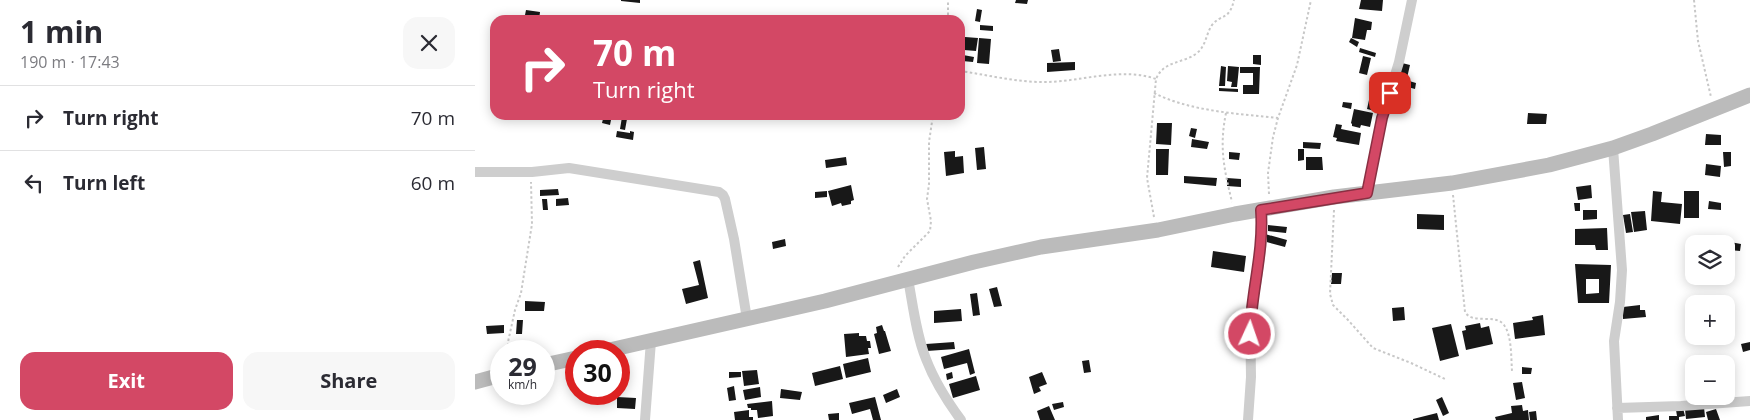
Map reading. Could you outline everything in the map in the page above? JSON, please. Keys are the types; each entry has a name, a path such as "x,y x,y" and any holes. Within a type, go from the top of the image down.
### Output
{"street":[{"path":"1367,193 1382,118 1399,62 1412,0"},
{"path":"630,346 1041,248 1157,230 1235,214 1367,193 1452,183 1549,165 1613,148 1750,95"},
{"path":"1613,148 1622,270 1620,302 1614,341 1618,420"},
{"path":"475,172 532,172 569,168 716,191 723,195 734,240 747,319"},
{"path":"1247,420 1251,377 1251,315 1266,210"},
{"path":"909,279 925,358 961,420"},
{"path":"645,420 651,341"},
{"path":"475,382 490,378"},
{"path":"1617,408 1750,401"}],"path":[{"path":"948,15 949,0"},
{"path":"1157,230 1147,178 1156,79 1164,67 1198,52 1212,26 1231,12 1234,0"},
{"path":"1266,210 1273,138 1297,64 1311,0"},
{"path":"1694,0 1698,41 1714,110"},
{"path":"965,72 1035,82 1132,75 1145,75 1156,79"},
{"path":"1154,93 1171,100 1225,113 1278,118"},
{"path":"1225,113 1222,143 1223,164 1235,214"},
{"path":"885,286 905,256 930,231 931,221 927,199 929,142 932,120"},
{"path":"509,340 515,310 521,293 531,224 530,195 532,172"},
{"path":"1452,183 1465,312 1467,316 1472,318 1499,321 1505,326 1509,337 1512,371"},
{"path":"1335,198 1329,294 1333,305 1373,348 1445,379"}],"building":[{"path":"640,0 640,3 621,1"},
{"path":"1016,0 1028,0 1027,4 1015,3"},
{"path":"1361,0 1383,0 1382,11 1359,9"},
{"path":"977,9 982,10 980,22 975,21"},
{"path":"526,10 540,12 540,15 525,15"},
{"path":"1355,18 1372,22 1371,30 1367,30 1365,40 1352,38"},
{"path":"980,25 993,26 993,31 980,30"},
{"path":"965,37 978,38 976,51 965,50"},
{"path":"979,38 991,39 989,64 977,63"},
{"path":"1351,38 1359,42 1357,47 1349,42"},
{"path":"1360,48 1376,53 1375,57 1359,52"},
{"path":"1059,49 1061,61 1053,62 1051,50"},
{"path":"965,55 974,57 973,62 965,61"},
{"path":"1253,55 1261,55 1261,65 1253,64"},
{"path":"1363,56 1371,58 1367,75 1359,73"},
{"path":"1075,62 1075,70 1047,72 1047,63"},
{"path":"1402,63 1410,65 1407,78 1399,76"},
{"path":"1221,66 1226,67 1225,86 1219,86"},
{"path":"1228,66 1239,67 1237,87 1231,87 1232,82 1227,81"},
{"path":"1240,67 1260,67 1259,94 1243,94 1243,85 1253,85 1253,73 1240,73"},
{"path":"1399,78 1416,83 1415,89 1397,84"},
{"path":"1219,88 1238,89 1238,92 1219,91"},
{"path":"1371,91 1379,93 1375,111 1367,109"},
{"path":"1343,102 1352,103 1351,109 1342,107"},
{"path":"1354,109 1373,113 1370,127 1361,125 1360,128 1352,126"},
{"path":"1528,113 1547,114 1546,124 1527,124"},
{"path":"603,120 611,120 610,125 602,123"},
{"path":"622,120 627,120 625,130 620,129"},
{"path":"1157,123 1172,123 1171,145 1156,144"},
{"path":"1336,124 1342,125 1341,129 1361,133 1359,145 1336,141 1337,138 1333,137"},
{"path":"1191,128 1197,129 1195,138 1189,136"},
{"path":"617,131 634,132 633,140 616,137"},
{"path":"1706,134 1721,135 1721,145 1705,145"},
{"path":"1192,139 1209,142 1207,149 1191,147"},
{"path":"1303,142 1321,143 1320,149 1303,148"},
{"path":"984,147 986,169 977,170 975,148"},
{"path":"1156,149 1169,149 1168,175 1156,175"},
{"path":"1298,149 1304,149 1304,160 1298,161"},
{"path":"955,151 955,157 963,156 964,173 946,176 944,152"},
{"path":"1229,152 1240,153 1239,160 1229,159"},
{"path":"1723,152 1731,152 1731,166 1724,167"},
{"path":"846,157 847,165 826,168 825,160"},
{"path":"1306,157 1322,157 1323,170 1306,170"},
{"path":"1706,164 1721,166 1720,177 1705,175"},
{"path":"1184,176 1217,178 1216,186 1184,183"},
{"path":"1227,178 1241,179 1241,187 1227,186"},
{"path":"851,185 854,200 851,201 851,204 842,206 841,203 832,206 828,191"},
{"path":"1591,185 1592,198 1578,200 1576,187"},
{"path":"558,189 559,195 540,196 540,190"},
{"path":"827,191 827,197 815,198 815,192"},
{"path":"1653,191 1662,192 1661,202 1682,204 1680,224 1651,221"},
{"path":"1684,191 1699,191 1699,218 1684,218"},
{"path":"568,198 569,205 556,206 556,199"},
{"path":"542,199 547,199 548,210 543,210"},
{"path":"1709,201 1721,203 1721,210 1708,209"},
{"path":"1574,203 1580,203 1580,211 1575,211"},
{"path":"1583,210 1597,210 1597,219 1583,220"},
{"path":"1645,211 1647,230 1634,232 1631,212"},
{"path":"1417,214 1444,215 1444,230 1417,229"},
{"path":"1630,214 1633,232 1626,233 1623,215"},
{"path":"1268,225 1287,227 1286,233 1268,231"},
{"path":"1607,228 1608,250 1596,250 1595,245 1575,245 1575,229"},
{"path":"1265,234 1287,240 1285,247 1263,241"},
{"path":"785,239 786,246 773,249 772,242"},
{"path":"1735,243 1741,244 1740,251 1735,251"},
{"path":"1213,251 1246,256 1244,272 1211,267"},
{"path":"700,260 708,298 686,304 682,289 699,285 693,262"},
{"path":"1575,264 1611,265 1609,303 1578,303","holes":["1586,279 1599,279 1599,293 1586,294"]},
{"path":"1332,273 1342,273 1341,284 1331,284"},
{"path":"997,287 1002,306 994,307 989,289"},
{"path":"977,293 980,315 973,316 970,294"},
{"path":"525,301 545,302 544,311 525,311"},
{"path":"1640,305 1640,310 1645,310 1646,317 1623,319 1623,307"},
{"path":"1404,307 1405,320 1393,321 1392,308"},
{"path":"961,309 962,321 934,323 934,311"},
{"path":"1543,315 1545,335 1515,339 1513,323 1533,320 1532,317"},
{"path":"517,320 523,320 522,334 516,334"},
{"path":"1480,323 1481,328 1489,326 1493,344 1466,350 1462,331 1466,330 1465,326"},
{"path":"1451,324 1459,356 1440,361 1432,328"},
{"path":"504,325 504,333 487,334 486,326"},
{"path":"882,325 891,351 879,354 874,334 877,333 876,327"},
{"path":"859,333 859,336 866,336 867,341 870,341 871,348 868,348 869,354 846,357 844,334"},
{"path":"954,342 955,349 927,351 926,344"},
{"path":"1750,342 1750,350 1743,352 1741,344"},
{"path":"969,349 975,373 970,375 967,363 944,369 941,357"},
{"path":"868,358 871,372 846,378 843,364"},
{"path":"1089,360 1091,372 1084,373 1082,361"},
{"path":"840,366 843,379 815,386 812,373"},
{"path":"1522,367 1532,368 1531,374 1522,374"},
{"path":"757,370 759,384 744,386 742,371"},
{"path":"729,372 741,372 741,377 729,378"},
{"path":"952,372 953,378 947,380 946,374"},
{"path":"1042,372 1047,384 1039,387 1041,391 1034,394 1029,377"},
{"path":"976,376 980,390 953,398 949,384"},
{"path":"1522,382 1525,398 1516,400 1513,383"},
{"path":"734,386 736,400 729,401 727,388"},
{"path":"760,387 761,397 745,400 743,390"},
{"path":"781,389 802,392 800,400 780,398"},
{"path":"897,389 900,397 886,403 883,395"},
{"path":"875,397 881,420 873,420 870,409 852,414 849,403"},
{"path":"1442,397 1449,413 1443,416 1436,400"},
{"path":"630,398 636,398 635,409 617,408 617,405 630,405"},
{"path":"772,401 773,416 758,418 757,410 751,410 747,404"},
{"path":"1063,402 1064,407 1054,410 1052,404"},
{"path":"1522,405 1523,411 1528,410 1529,420 1496,420 1495,417 1512,413 1511,406"},
{"path":"1049,406 1055,420 1040,420 1037,411"},
{"path":"1704,407 1705,417 1686,419 1685,409"},
{"path":"1683,408 1685,416 1679,417 1679,420 1669,420 1669,416 1677,416 1676,410"},
{"path":"1716,409 1720,420 1708,420 1706,412"},
{"path":"749,410 749,417 753,417 753,420 735,420 734,412"},
{"path":"1536,411 1537,420 1530,420 1529,412"},
{"path":"839,413 839,420 829,420 828,414"},
{"path":"1437,413 1439,420 1413,420 1413,419"},
{"path":"1659,415 1659,420 1646,420 1646,417"}],"route":[{"path":"1250,334 1262,241 1261,210 1367,193 1377,152 1382,118 1390,93"}]}
